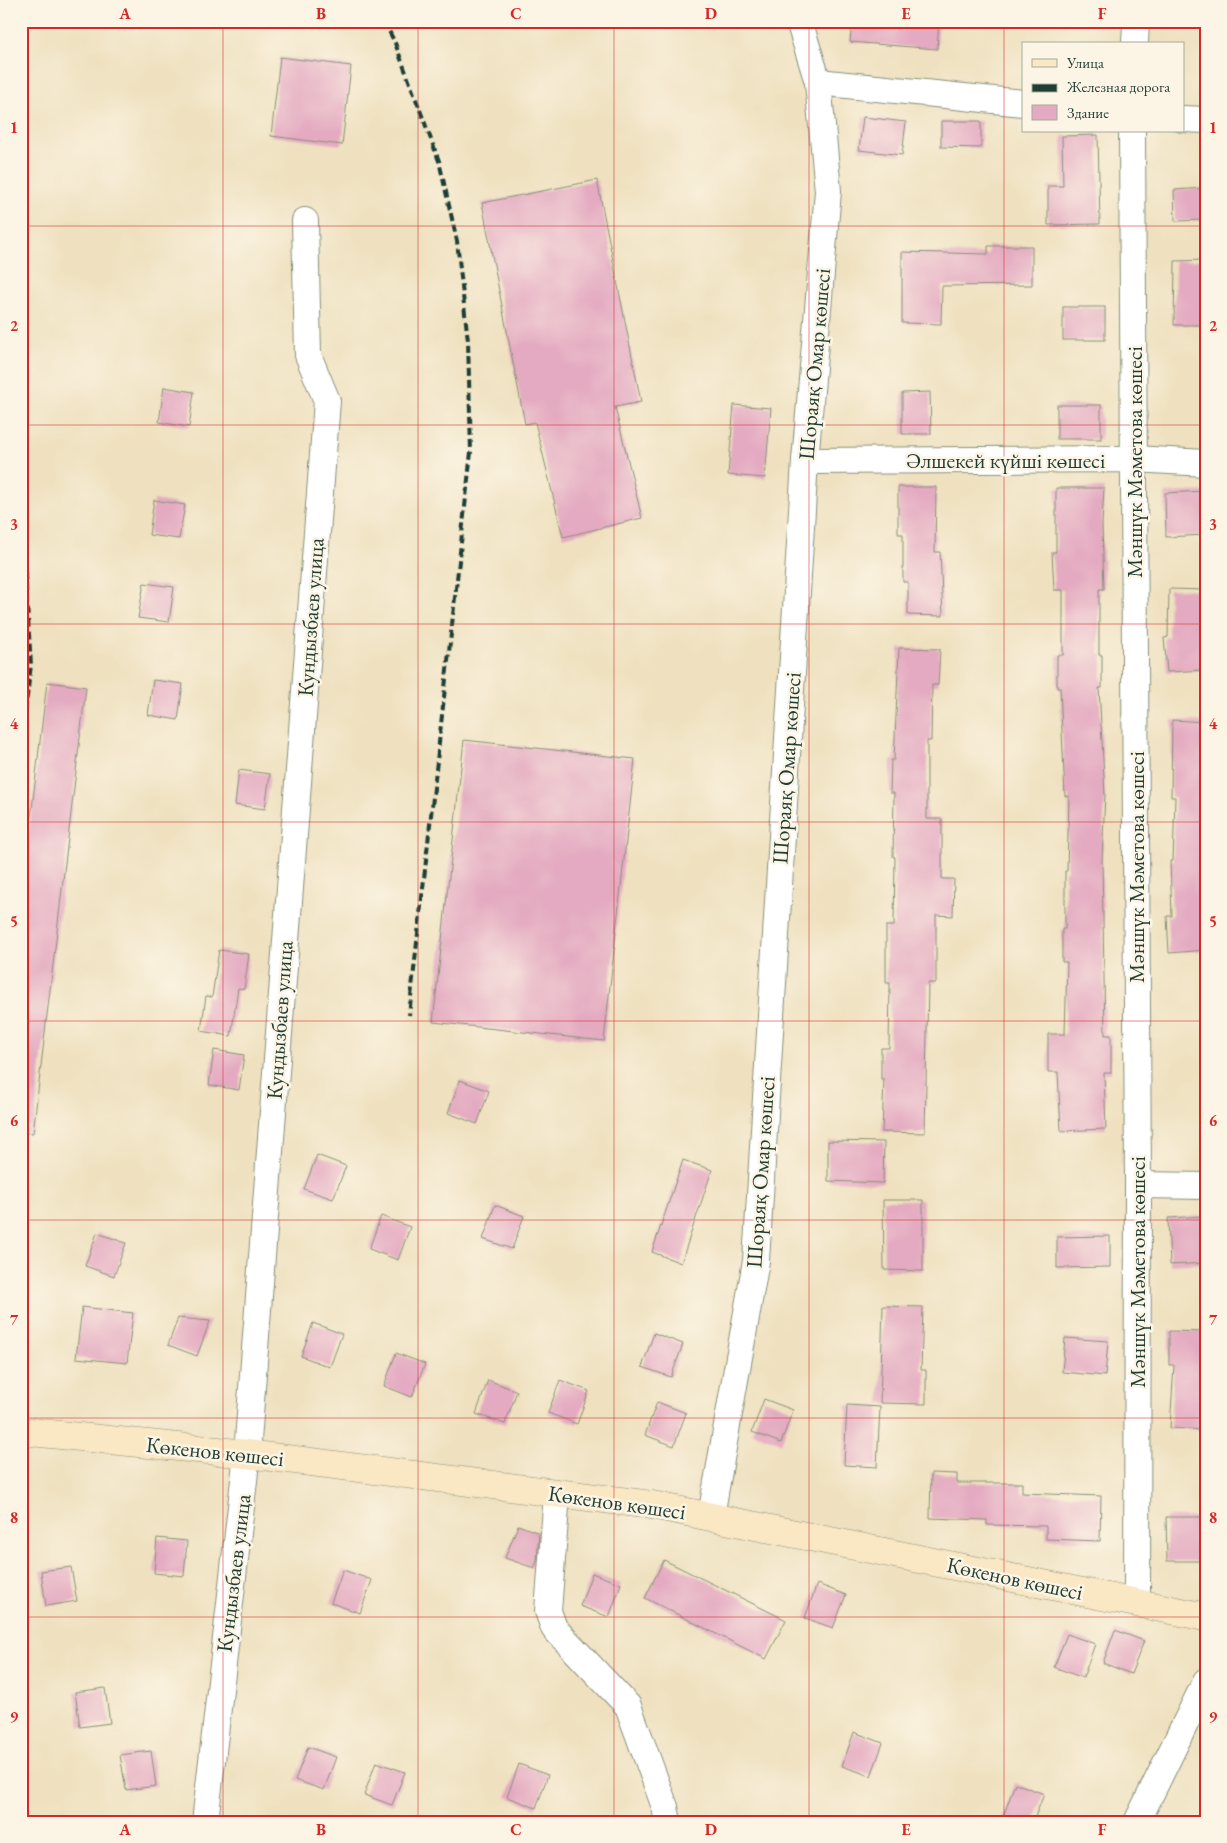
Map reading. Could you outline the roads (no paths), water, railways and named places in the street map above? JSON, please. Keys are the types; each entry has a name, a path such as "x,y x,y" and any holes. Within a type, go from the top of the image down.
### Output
{"street":[{"name":"Шораяқ Омар көшесі","path":"711,1516 756,1261 806,461 828,191 818,82 799,21"},
{"path":"1135,42 1136,21"},
{"path":"818,82 1022,103"},
{"path":"1184,119 1206,120"},
{"name":"Мәншүк Мәметова көшесі","path":"1132,132 1138,1185 1136,1603"},
{"name":"Кундызбаев улица","path":"205,1822 247,1454 327,402 308,356 305,221"},
{"name":"Әлшекей күйші көшесі","path":"806,461 1134,459 1206,463"},
{"path":"1138,1185 1206,1186"},
{"name":"Көкенов көшесі","path":"21,1431 247,1454 652,1505 1206,1617"},
{"path":"557,1494 548,1611 554,1628 628,1706 665,1807 668,1822"},
{"path":"1137,1822 1206,1681"}],"railway":[{"path":"384,21 395,43 439,161 457,241 468,341 471,452 409,1015"},
{"path":"21,512 31,665 21,743"}]}
